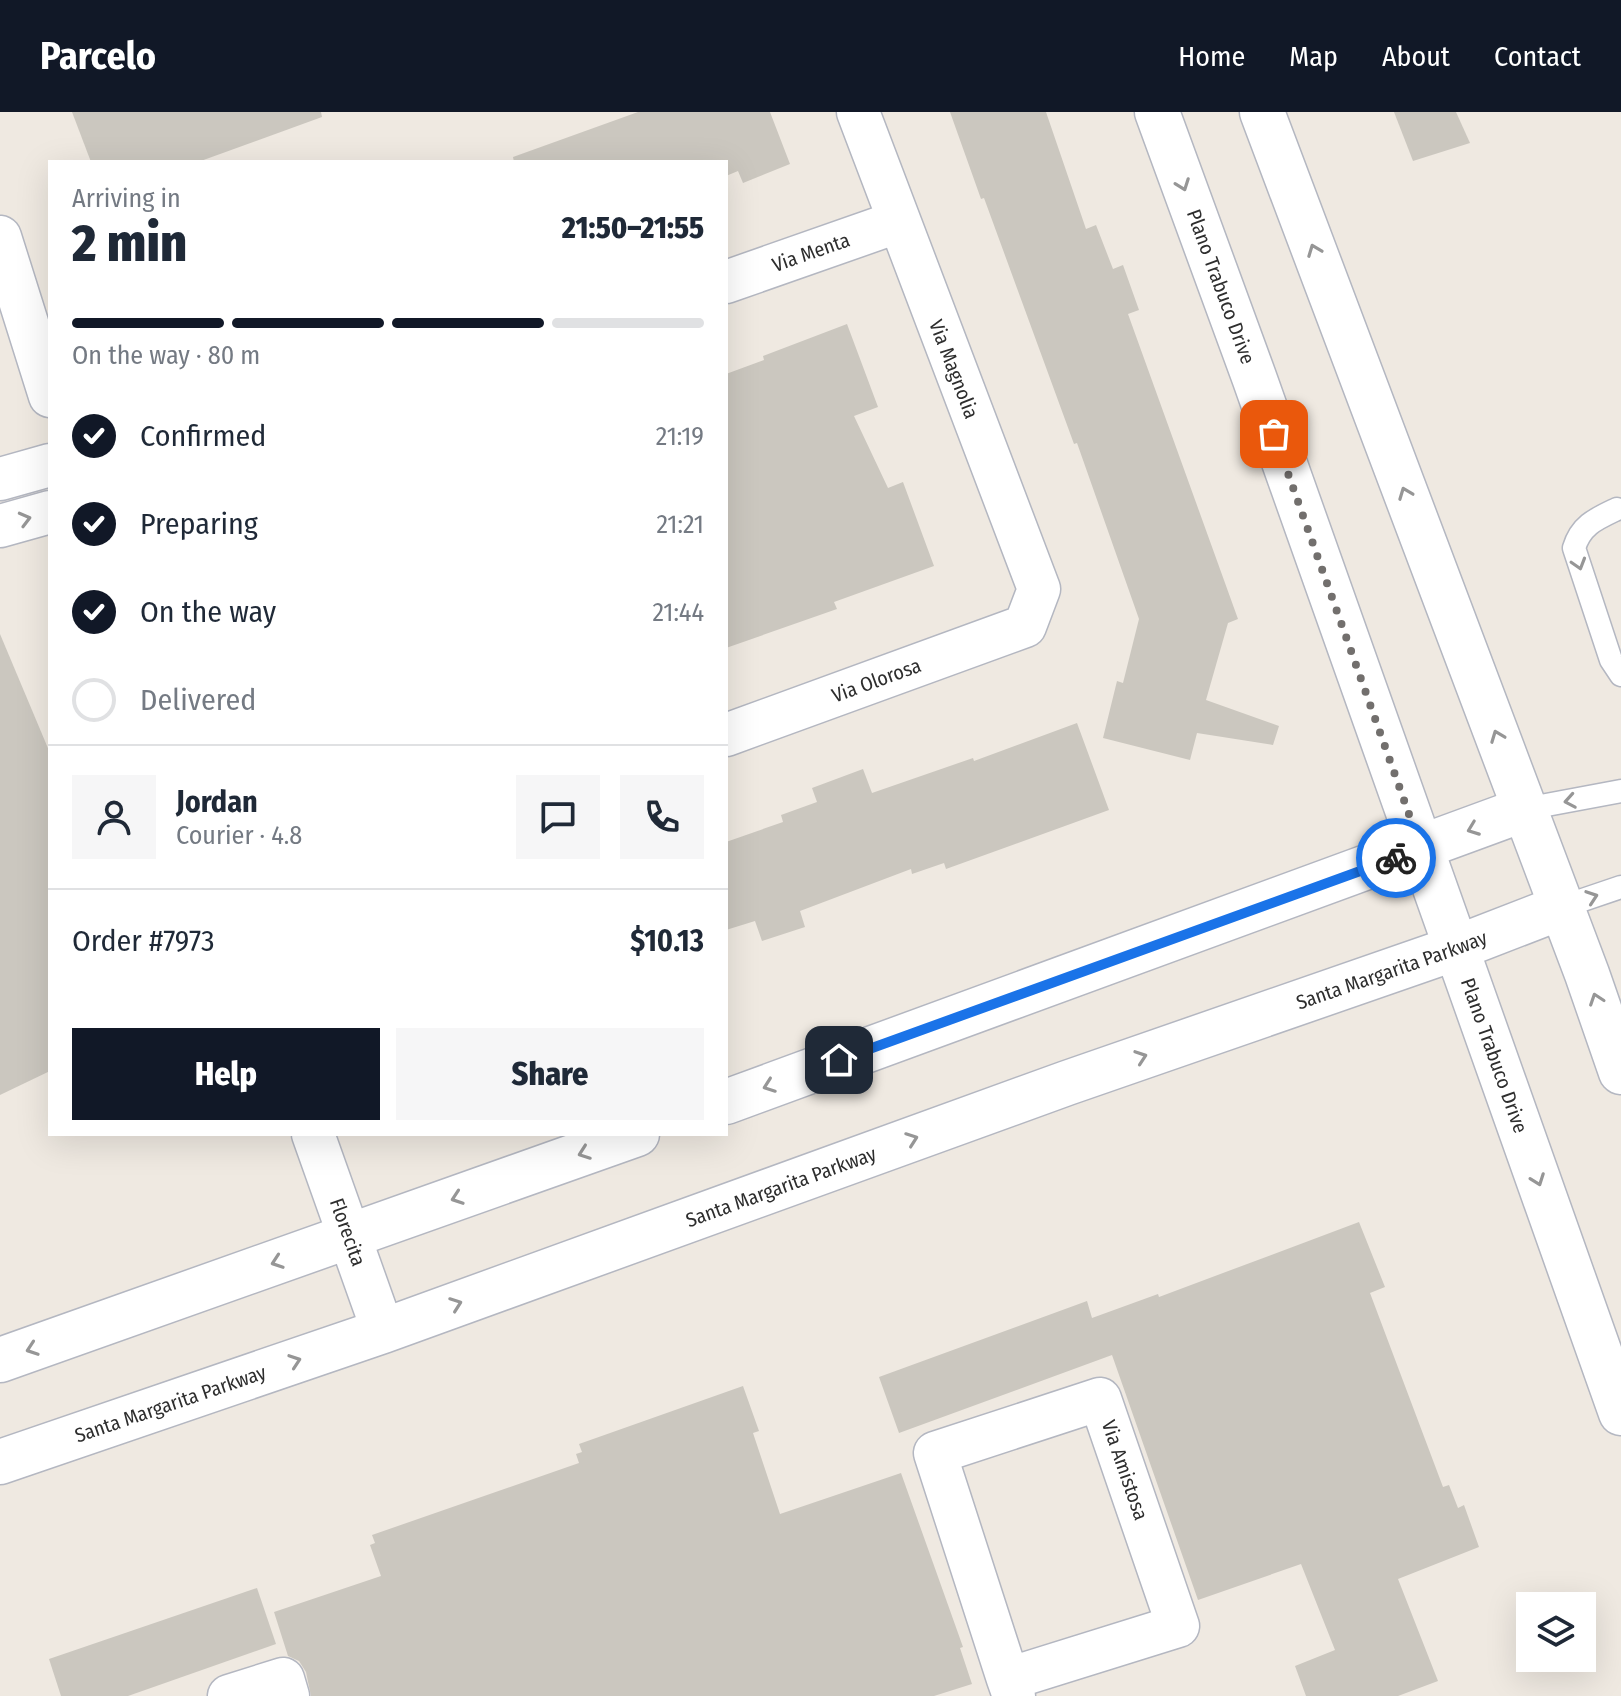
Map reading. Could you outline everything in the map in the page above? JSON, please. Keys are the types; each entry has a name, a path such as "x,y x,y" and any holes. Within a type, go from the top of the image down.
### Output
{"main road":[{"name":"Plano Trabuco Drive","path":"1157,112 1621,1413"},
{"path":"1262,112 1562,907 1621,1072"},
{"path":"728,1101 1525,809"},
{"name":"Santa Margarita Parkway","path":"0,1462 383,1331 1067,1083 1367,976 1456,948 1562,907"},
{"path":"0,1360 631,1136"}],"street":[{"name":"Via Magnolia","path":"858,112 897,222 1039,589 1025,626"},
{"name":"Via Menta","path":"728,281 897,222"},
{"path":"0,237 48,390"},
{"path":"0,479 48,466"},
{"path":"0,526 48,513"},
{"name":"Via Olorosa","path":"728,734 1025,626"},
{"name":"Florecita","path":"314,1136 383,1331"},
{"name":"Via Amistosa","path":"1100,1399 1178,1626 1011,1687 935,1453 1100,1399"},
{"path":"229,1696 283,1679 288,1696"}],"lane":[{"path":"1617,509 1590,523 1578,534 1574,548 1611,660 1621,675"},
{"path":"1525,809 1621,791"},
{"path":"1562,907 1621,887"}],"building":[{"path":"72,112 321,112 322,117 204,160 90,160"},
{"path":"638,112 770,112 790,164 743,183 738,171 728,175 728,160 514,160 513,157"},
{"path":"950,112 1046,112 1086,229 1096,225 1113,269 1123,265 1139,310 1128,314 1238,619 1228,623 1206,700 1279,726 1273,745 1197,733 1190,760 1103,738 1117,681 1123,683 1139,619 1077,443 1074,444"},
{"path":"1394,112 1456,112 1470,143 1413,161"},
{"path":"847,324 878,407 854,416 888,488 903,482 934,566 834,602 837,609 728,647 728,373 764,360 763,356"},
{"path":"0,634 48,748 48,1072 0,1095"},
{"path":"1077,723 1109,810 946,869 944,863 912,874 911,869 800,911 805,927 762,941 755,921 728,929 728,841 783,822 781,815 817,802 812,788 863,769 872,793 973,758 974,761"},
{"path":"1359,1222 1385,1287 1370,1293 1443,1487 1449,1485 1458,1508 1464,1505 1479,1547 1398,1579 1438,1681 1398,1696 1306,1696 1295,1666 1335,1650 1301,1564 1198,1600 1112,1355 899,1433 879,1377 1087,1301 1092,1318 1158,1294 1159,1297"},
{"path":"743,1386 759,1431 753,1433 780,1514 901,1473 963,1647 960,1648 972,1684 934,1696 311,1696 306,1672 299,1661 288,1656 274,1612 381,1576 370,1545 375,1543 372,1535 579,1463 576,1454 582,1452 579,1444"},
{"path":"257,1588 276,1644 128,1696 61,1696 49,1659"}],"way so far":[{"path":"1274,434 1421,848 1396,858"}],"route":[{"path":"839,1060 1396,858"}]}
